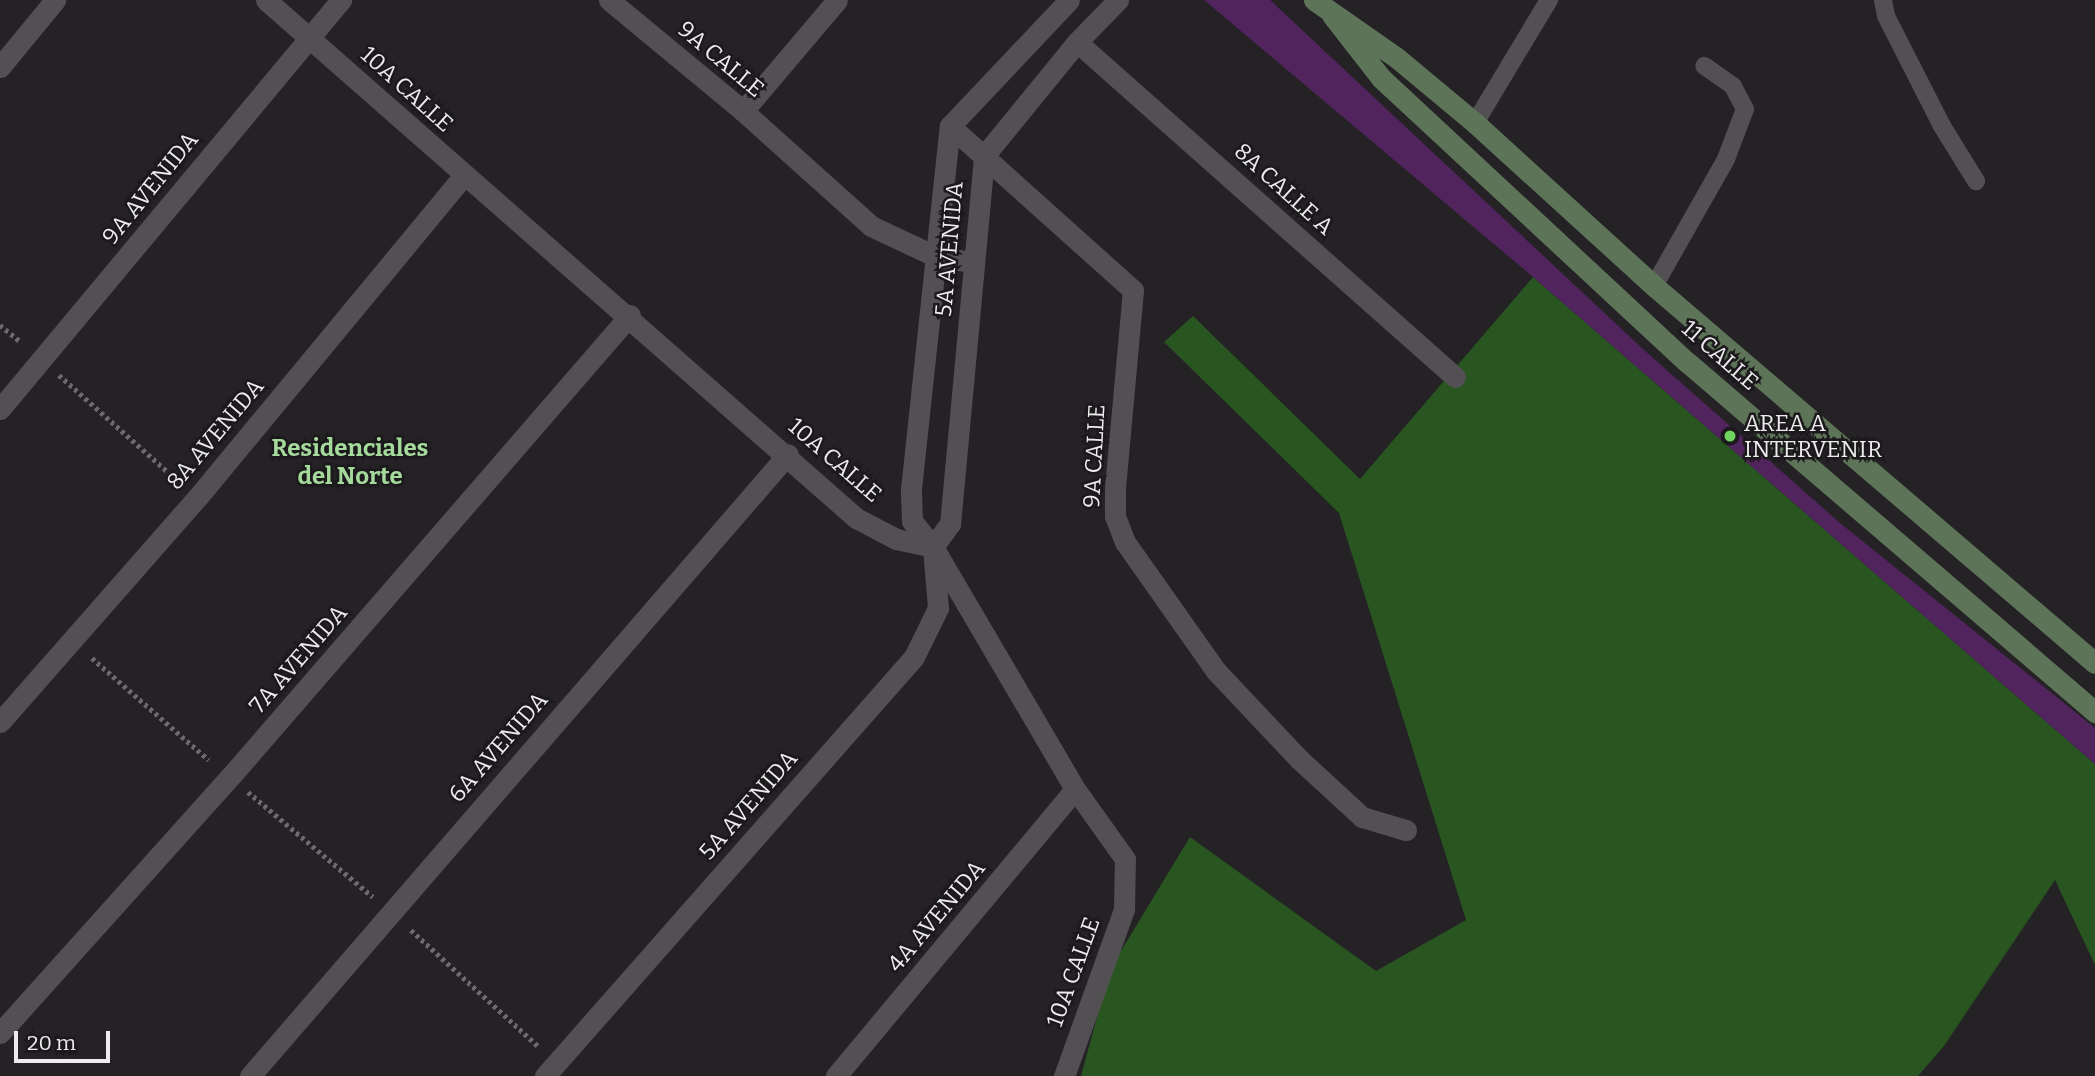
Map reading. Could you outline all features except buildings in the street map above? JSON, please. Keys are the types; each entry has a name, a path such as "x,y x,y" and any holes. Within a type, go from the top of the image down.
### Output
{"street":[{"path":"0,67 55,0"},
{"name":"10A CALLE","path":"266,0 310,36 464,175 630,315 788,454 856,518 896,540 933,547 1076,789 1125,859 1124,909 1064,1076"},
{"name":"9A AVENIDA","path":"0,409 341,0"},
{"name":"9A CALLE","path":"609,0 743,111 871,226 937,257 974,262"},
{"path":"743,111 837,0"},
{"path":"950,127 1069,0"},
{"name":"5A AVENIDA","path":"933,547 950,524 984,156 1077,43 1118,0"},
{"name":"11 CALLE","path":"1314,0 1397,58 1475,123 1654,286 2095,663"},
{"name":"11 CALLE","path":"1332,15 1381,78 1687,362 2095,712"},
{"name":"8A CALLE A","path":"1077,43 1455,377"},
{"name":"9A CALLE","path":"950,127 1133,289 1115,486 1115,516 1125,542 1216,671 1299,759 1362,817 1406,830"},
{"name":"5A AVENIDA","path":"551,1069 914,657 938,608 933,547 912,521 911,489 950,127"},
{"name":"8A AVENIDA","path":"0,722 70,639 197,498 464,175"},
{"name":"7A AVENIDA","path":"0,1033 230,778 630,315"},
{"name":"6A AVENIDA","path":"250,1076 788,454"},
{"name":"4A AVENIDA","path":"836,1076 1076,789"}],"lane":[{"path":"1475,123 1549,0"},
{"path":"1884,0 1886,16 1942,126 1976,181"},
{"path":"1654,286 1726,159 1745,109 1733,86 1704,66"}],"path":[{"path":"0,325 197,498"},
{"path":"70,639 230,778 390,911 551,1069"}],"green space":[{"path":"1533,277 2095,764 2095,965 2055,880 1944,1046 1918,1076 1081,1076 1110,969 1190,837 1376,971 1466,920 1339,513 1164,342 1193,316 1360,479"}],"place":[{"name":"AREA A INTERVENIR","path":"1730,436"}],"district":[{"name":"Residenciales del Norte","path":"350,463"}]}
